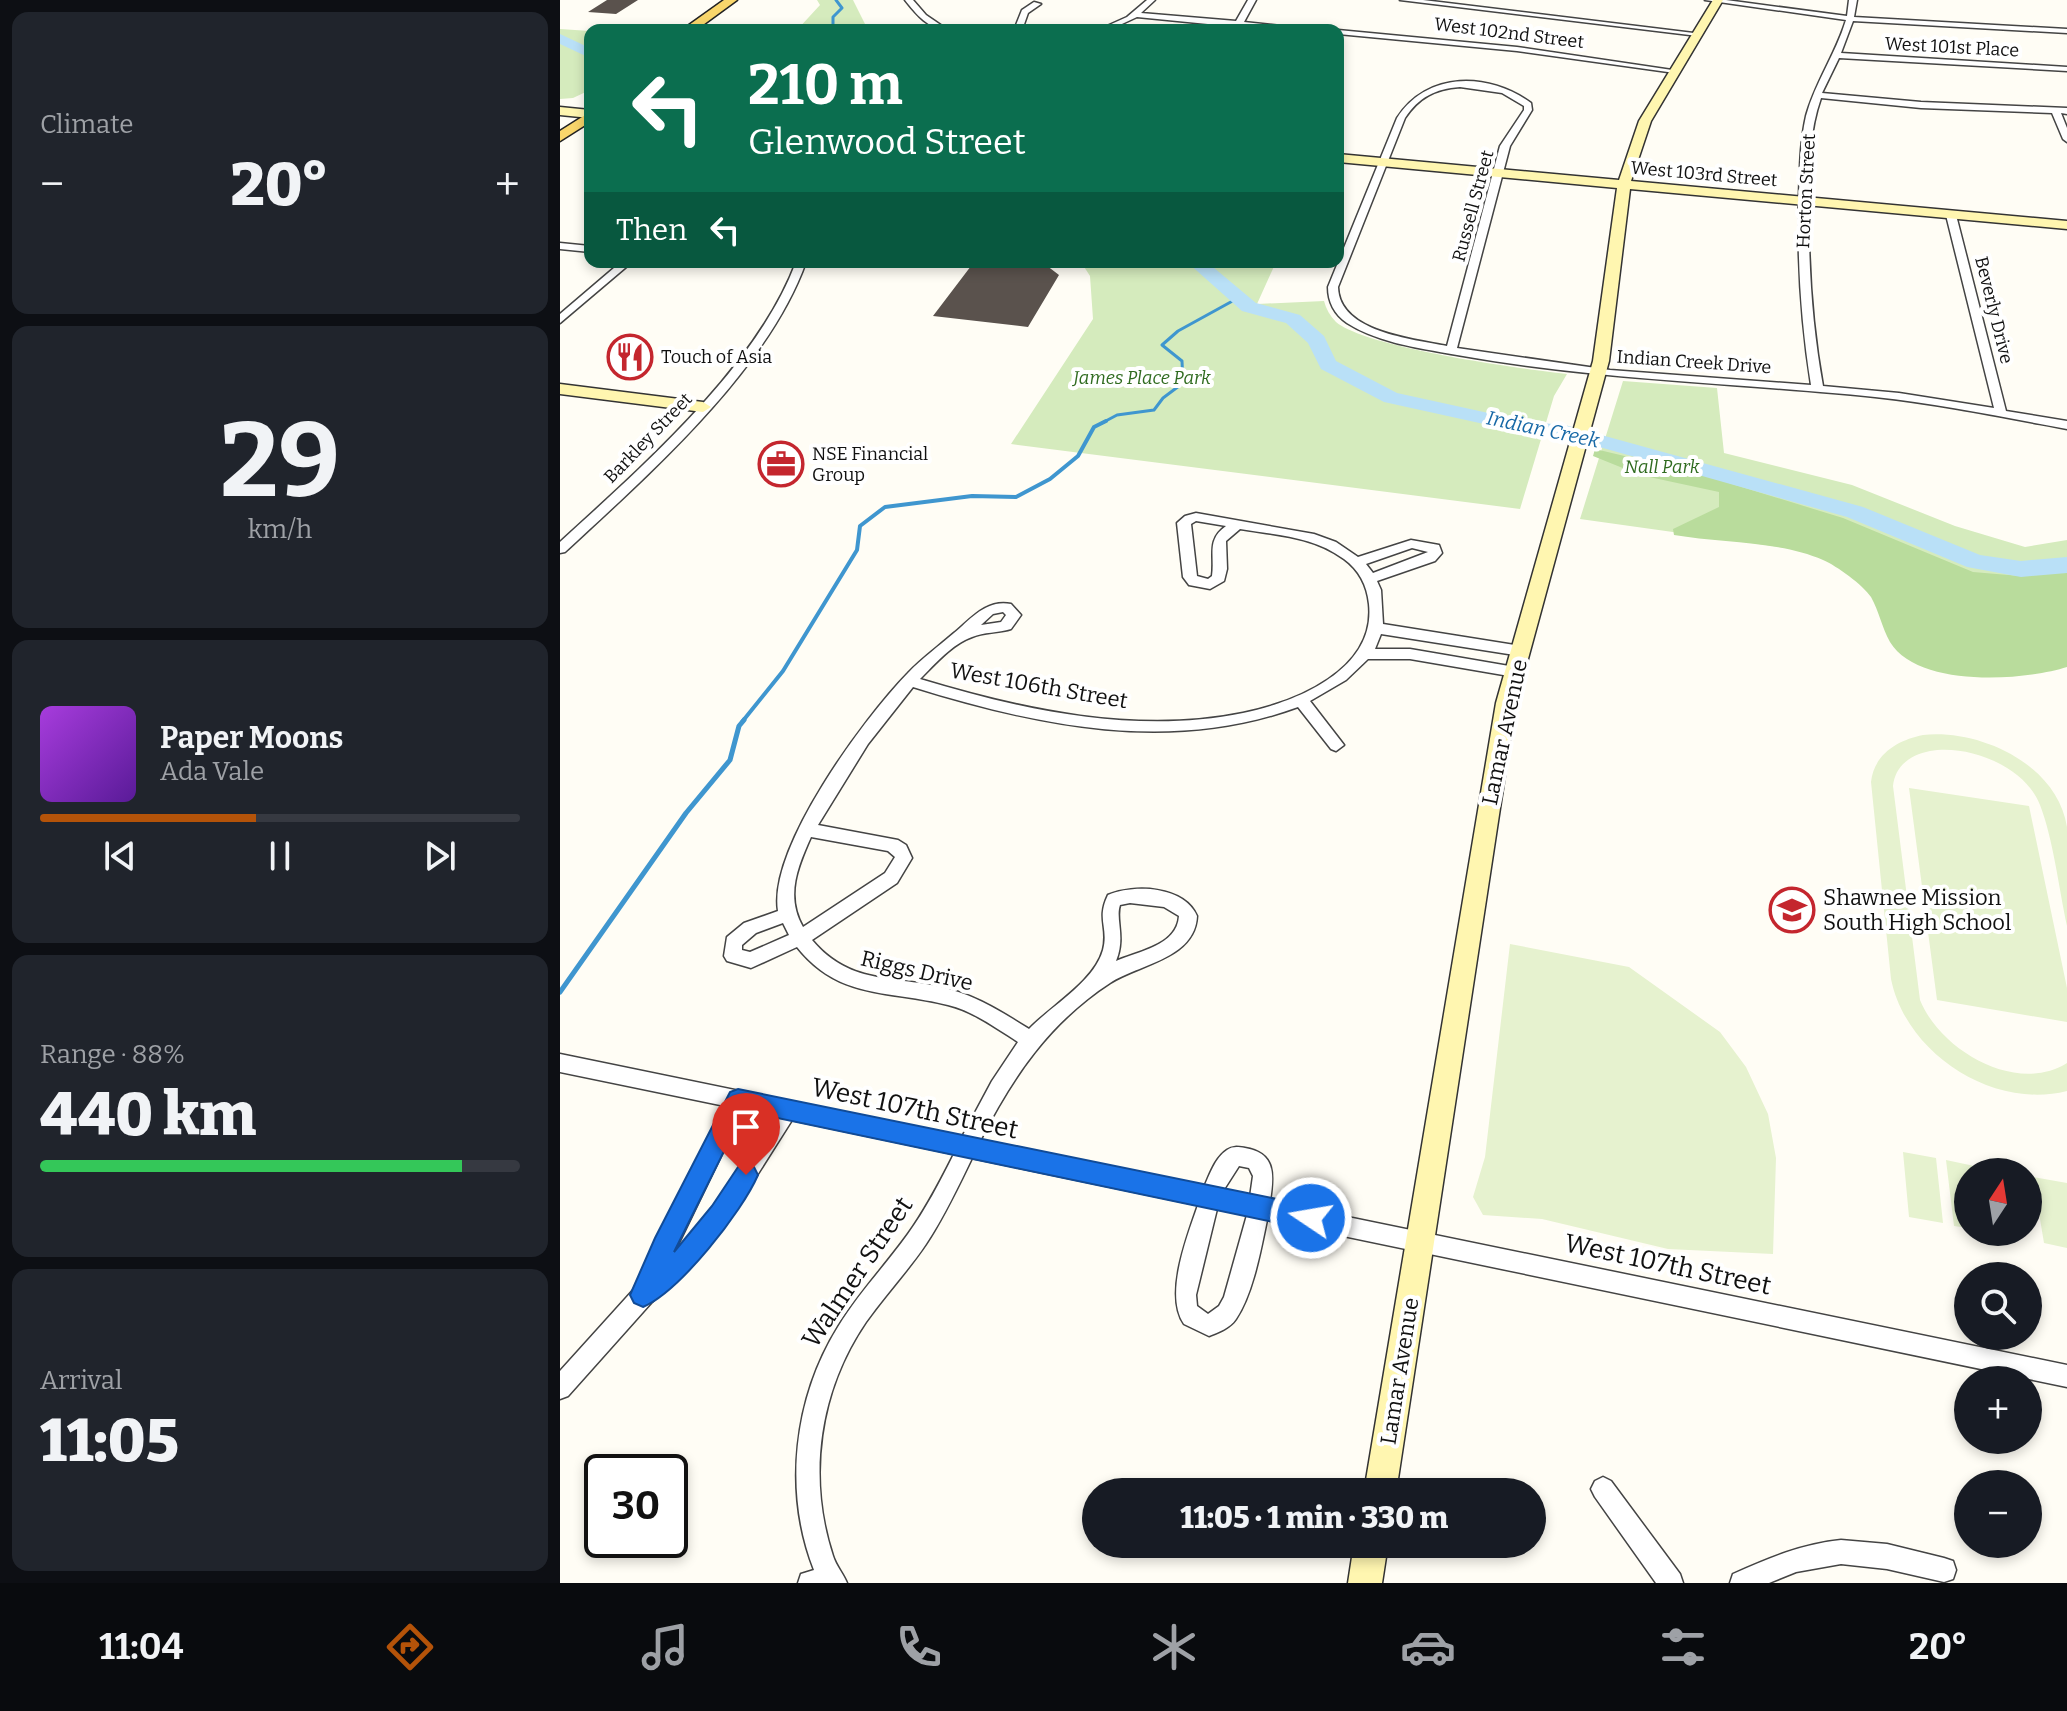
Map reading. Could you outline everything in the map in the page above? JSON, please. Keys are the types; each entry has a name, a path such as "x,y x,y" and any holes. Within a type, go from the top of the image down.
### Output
{"main road":[{"path":"699,24 737,3"},
{"path":"715,24 737,3"},
{"path":"560,137 577,110"}],"street":[{"path":"909,0 923,17 934,24"},
{"path":"1116,24 1137,15 1151,0"},
{"path":"1239,24 1252,0"},
{"path":"1404,0 1698,34"},
{"path":"1715,0 1850,19 2067,31"},
{"name":"Lamar Avenue","path":"1382,1478 1506,703 1598,374 1624,184 1645,121 1715,0"},
{"name":"Horton Street","path":"1818,389 1805,312 1806,145 1817,95 1850,19 1853,0"},
{"path":"1020,24 1025,12 1037,4"},
{"path":"1137,15 1228,24"},
{"name":"West 102nd Street","path":"1344,33 1503,47 1675,71"},
{"name":"West 101st Place","path":"1835,55 1926,63 2067,69"},
{"name":"Russell Street","path":"1382,162 1399,121 1420,95 1438,88 1461,85 1509,91 1524,96 1528,105 1527,113 1505,146 1451,350"},
{"path":"1817,95 1921,105 2067,111"},
{"path":"2055,110 2067,139"},
{"name":"West 103rd Street","path":"1344,159 2067,225"},
{"name":"Indian Creek Drive","path":"1344,259 1382,162"},
{"name":"Beverly Drive","path":"1951,215 2001,413"},
{"path":"560,246 584,248"},
{"path":"560,320 620,268"},
{"name":"Barkley Street","path":"560,549 650,464 766,334 791,290 799,268"},
{"name":"Indian Creek Drive","path":"1340,268 1333,287 1334,300 1345,316 1366,328 1451,350 1598,374 1879,394 2067,425"},
{"path":"560,389 703,407"},
{"path":"1238,525 1223,534 1217,543 1219,578 1210,584 1194,582 1190,577 1185,520 1197,515 1238,525 1307,534 1331,545 1355,563 1369,579 1376,596 1375,628 1518,662"},
{"path":"1355,563 1411,544 1434,548 1435,553 1430,558 1369,579"},
{"name":"West 106th Street","path":"911,681 1006,705 1134,725 1226,722 1300,699 1337,678 1364,654 1375,628"},
{"path":"808,830 892,845 900,850 904,858 891,878 800,938 751,960 733,956 733,942 741,934 786,915 786,881 796,850 859,744 911,681 961,635"},
{"path":"1364,654 1518,662"},
{"path":"1300,699 1336,745"},
{"path":"1031,1040 1050,1020 1091,987 1127,964 1167,951 1187,926 1187,913 1182,906 1133,894 1114,900 1109,911 1115,929 1113,952 1091,987"},
{"name":"Riggs Drive","path":"786,915 811,954 830,971 877,988 952,998 975,1007 1031,1040"},
{"name":"Walmer Street","path":"824,1581 806,1464 811,1422 824,1378 840,1343 934,1213 994,1089 1031,1040"},
{"name":"West 107th Street","path":"560,1063 2067,1376"},
{"path":"643,1295 664,1246 738,1100"},
{"path":"560,1388 643,1295 680,1263 721,1214 788,1110"},
{"path":"1235,1156 1255,1159 1263,1175 1235,1299 1227,1314 1209,1325 1193,1320 1184,1303 1212,1198 1226,1161 1235,1156"},
{"path":"1603,1489 1671,1583"},
{"path":"1742,1583 1809,1554 1849,1550 1896,1557 1944,1570"},
{"path":"1365,1583 1369,1558"}],"green space":[{"path":"817,0 853,0 865,24 803,24 820,5"},
{"path":"560,29 584,31 584,93 560,99"},
{"name":"James Place Park","path":"1085,268 1273,268 1257,304 1324,301 1336,322 1379,340 1446,356 1567,374 1554,396 1520,509 1011,444 1093,319 1090,276"},
{"name":"Nall Park","path":"1623,381 1717,388 1724,453 1852,485 1955,526 2025,547 2067,540 2067,640 1823,553 1580,519"},
{"path":"1595,449 1696,473 1843,518 1973,572 2020,576 2067,572 2067,667 2025,675 1972,677 1923,667 1904,657 1890,642 1871,597 1842,571 1823,560 1788,549 1674,535 1673,529 1719,507 1719,492 1640,475 1593,456"},
{"path":"1923,735 1968,738 1991,745 2013,755 2048,785 2060,805 2067,827 2067,926 2049,833 2033,791 2009,769 1978,755 1945,750 1916,755 1900,767 1893,786 1920,1000 1944,1035 1982,1062 2025,1074 2047,1072 2067,1063 2067,1091 2039,1095 2010,1092 1956,1070 1914,1030 1900,1006 1891,979 1871,782 1882,756 1896,745"},
{"path":"1909,788 2029,806 2067,988 2067,1022 1937,1000"},
{"path":"1510,944 1629,967 1720,1032 1746,1067 1768,1114 1776,1158 1773,1254 1668,1249 1542,1219 1483,1215 1473,1197 1485,1157"},
{"path":"1903,1152 1936,1158 1943,1223 1909,1217"},
{"path":"1946,1160 1954,1162 1954,1226"},
{"path":"2042,1179 2067,1183 2067,1248 2044,1243"}],"building":[{"path":"607,0 638,0 616,14 588,12"},
{"path":"969,268 1050,268 1059,275 1028,327 933,316"}],"waterway":[{"path":"833,24 833,17 842,8 836,0"},
{"name":"Indian Creek","path":"560,38 584,51"},
{"name":"Indian Creek","path":"1203,268 1249,307 1293,319 1317,340 1328,365 1391,398 1529,428 1565,431 1855,512 1975,562 2021,569 2067,565"},
{"path":"1102,423 1117,415 1154,410 1163,398 1183,383 1182,361 1162,345 1178,331 1238,298"},
{"path":"1102,423 1106,421"},
{"path":"742,722 783,671 857,550 860,526 885,507 972,496 1016,497 1050,479 1078,456 1094,427 1102,423"},
{"path":"560,992 686,813 730,760 739,726 744,720"}],"place":[{"name":"Touch of Asia","path":"630,357"},
{"name":"NSE Financial Group","path":"781,464"},
{"name":"Shawnee Mission South High School","path":"1792,910"}],"route":[{"path":"746,1175 721,1214 680,1263 643,1295 664,1246 738,1100 1311,1218"}]}
